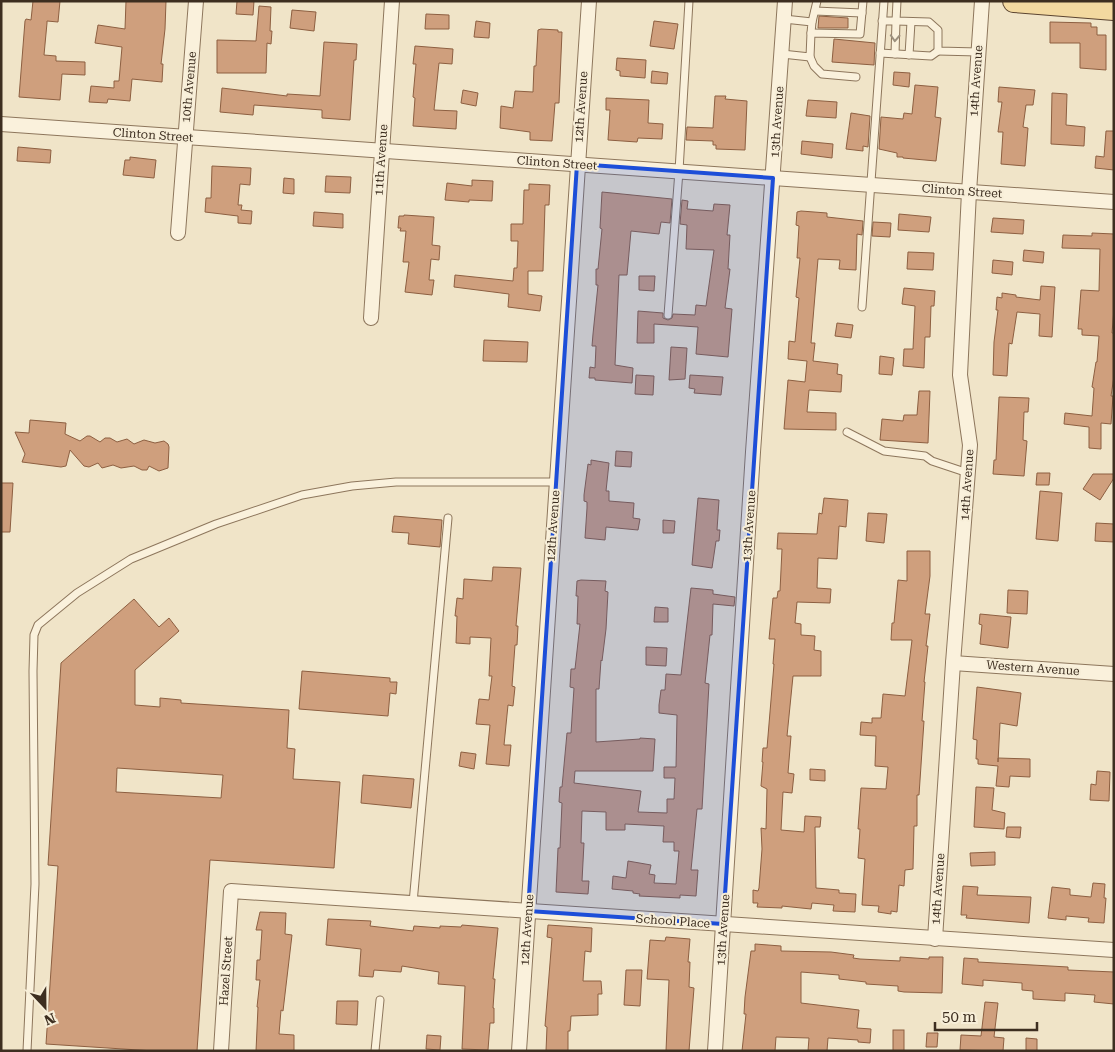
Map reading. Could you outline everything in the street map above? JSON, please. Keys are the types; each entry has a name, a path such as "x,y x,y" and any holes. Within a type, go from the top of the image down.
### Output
{"main road":[{"path":"1014,1 1114,9"}],"street":[{"name":"10th Avenue","path":"178,233 196,1"},
{"name":"11th Avenue","path":"371,318 392,1"},
{"name":"12th Avenue","path":"519,1051 589,1"},
{"name":"13th Avenue","path":"715,1051 753,452 785,1"},
{"name":"14th Avenue","path":"935,938 953,663 970,445 960,375 969,192 982,1"},
{"name":"Clinton Street","path":"1,124 1114,202"},
{"name":"Western Avenue","path":"953,663 1114,674"},
{"name":"School Place","path":"232,891 1114,950"},
{"name":"Hazel Street","path":"221,1051 232,891"}],"lane":[{"path":"668,315 679,171 688,1"},
{"path":"817,1 811,33 810,57 814,66 822,74 856,77"},
{"path":"811,33 860,34 864,1"},
{"path":"862,307 884,1"},
{"path":"895,54 897,1"},
{"path":"815,11 862,13"},
{"path":"784,19 812,22"},
{"path":"882,21 929,22 938,30 938,51"},
{"path":"909,55 911,22"},
{"path":"880,53 931,56 938,51 978,52"},
{"path":"782,54 810,57"},
{"path":"847,432 884,451 925,456 932,461 968,473"},
{"path":"27,1051 35,884 33,671 34,635 38,625 84,588 131,559 216,524 302,495 352,486 396,482 556,482"},
{"path":"413,903 448,518"},
{"path":"375,1051 380,1000"}],"highlighted area":[{"path":"577,164 773,178 723,924 528,911"}],"building":[{"path":"33,1 60,1 58,22 47,21 44,55 56,56 56,61 85,62 85,75 62,74 60,100 19,97 25,21 26,19 31,20"},
{"path":"126,1 166,1 161,64 163,64 162,82 132,79 130,101 108,99 107,103 89,102 91,86 114,88 114,81 119,81 122,47 95,43 98,25 125,29"},
{"path":"237,1 254,1 253,15 236,14"},
{"path":"259,6 271,7 270,31 272,31 271,44 267,43 266,73 217,73 217,40 256,41"},
{"path":"292,10 316,12 314,31 290,28"},
{"path":"426,14 449,15 449,29 425,29"},
{"path":"819,16 848,18 848,28 818,28"},
{"path":"476,21 490,23 489,38 474,37"},
{"path":"654,21 678,24 674,49 650,46"},
{"path":"1050,22 1091,23 1091,27 1097,27 1097,35 1106,35 1106,70 1080,68 1080,43 1050,43"},
{"path":"538,30 562,32 559,103 555,103 552,141 530,140 530,132 500,128 501,106 513,108 515,91 533,92"},
{"path":"834,39 875,43 874,65 832,62"},
{"path":"324,42 357,44 356,60 354,60 350,120 322,118 322,110 254,105 253,115 220,112 222,88 287,96 287,94 320,96"},
{"path":"415,46 453,49 452,64 439,63 434,110 457,111 456,129 413,126 416,64 413,64"},
{"path":"617,58 646,60 645,78 620,76 620,71 616,70"},
{"path":"652,71 668,73 667,84 651,83"},
{"path":"894,72 910,73 909,87 893,85"},
{"path":"915,85 938,87 935,117 941,118 936,161 897,157 897,153 879,149 881,117 903,119 904,113 912,114"},
{"path":"999,87 1035,90 1033,105 1026,105 1023,127 1028,128 1025,166 1001,164 1003,132 998,132 1002,102 998,102"},
{"path":"463,90 478,93 476,106 461,103"},
{"path":"1052,93 1067,94 1066,125 1085,127 1084,146 1051,144"},
{"path":"715,96 726,96 725,99 747,101 745,150 716,149 713,141 686,140 687,127 713,128"},
{"path":"606,98 649,100 648,123 663,124 662,139 638,138 637,142 608,140 610,110 606,110"},
{"path":"808,100 837,102 836,118 806,116"},
{"path":"851,113 870,116 868,147 863,146 863,151 846,149"},
{"path":"1106,131 1114,131 1114,170 1095,168 1096,156 1104,157"},
{"path":"802,141 833,144 832,158 801,154"},
{"path":"18,147 51,150 50,163 17,161"},
{"path":"130,157 156,160 154,178 123,175 125,160 130,160"},
{"path":"212,166 251,168 250,185 240,184 238,205 242,205 241,210 252,211 251,224 238,223 238,216 205,212 206,198 211,198"},
{"path":"326,176 351,177 350,193 325,192"},
{"path":"284,178 294,179 294,194 283,193"},
{"path":"472,180 493,181 492,201 445,200 447,183 472,186"},
{"path":"529,184 550,185 549,205 545,205 543,271 528,271 528,294 542,296 540,311 508,307 509,294 454,287 455,275 513,281 514,268 517,268 518,241 511,241 511,224 523,224 524,190 529,190"},
{"path":"602,192 672,199 670,223 661,222 659,234 631,231 627,275 619,275 615,365 633,368 632,383 589,378 590,367 595,368 596,346 592,346 598,285 596,285 596,269 598,269 602,229 600,228"},
{"path":"682,200 688,201 687,209 713,211 714,204 730,205 727,235 730,235 728,269 730,269 725,308 732,309 728,357 696,354 698,327 654,324 654,343 637,343 638,311 663,313 663,318 668,320 672,318 673,314 695,315 696,305 706,306 714,250 686,249 687,225 680,224"},
{"path":"314,212 343,214 343,228 313,226"},
{"path":"797,212 827,213 827,217 863,221 862,235 857,234 856,270 839,269 840,260 818,259 811,343 815,343 813,361 838,364 837,374 842,375 841,392 809,390 807,412 836,413 836,430 784,429 788,380 805,382 807,361 788,359 789,341 795,342 799,298 796,297 800,258 797,258 799,226 796,225"},
{"path":"899,214 931,217 929,232 898,230"},
{"path":"399,216 434,217 432,245 440,246 439,260 431,259 429,280 434,280 432,295 405,292 409,262 403,262 406,231 400,231 401,228 398,228"},
{"path":"993,218 1024,220 1023,234 991,232"},
{"path":"873,222 891,223 890,237 872,236"},
{"path":"1092,233 1114,234 1114,309 1112,333 1114,333 1114,376 1111,396 1113,396 1111,424 1101,423 1101,449 1089,448 1089,427 1064,424 1065,413 1092,416 1094,388 1092,387 1097,362 1099,336 1082,335 1082,329 1078,329 1081,290 1099,291 1100,249 1062,248 1063,235 1092,236"},
{"path":"1024,250 1044,252 1043,263 1023,261"},
{"path":"908,252 934,253 933,270 907,269"},
{"path":"993,260 1013,262 1012,275 992,273"},
{"path":"639,276 655,276 654,291 639,290"},
{"path":"1041,286 1055,287 1052,337 1039,336 1040,314 1017,312 1012,344 1009,343 1007,376 993,375 994,342 998,310 996,310 997,297 1002,298 1002,293 1040,300"},
{"path":"904,288 935,291 934,306 931,306 930,337 925,337 924,368 903,366 904,349 913,349 915,306 902,304"},
{"path":"837,323 853,325 851,338 835,336"},
{"path":"484,340 528,342 527,362 483,361"},
{"path":"671,347 687,348 685,379 669,380"},
{"path":"880,356 894,358 892,375 879,374"},
{"path":"636,375 654,376 653,395 635,394"},
{"path":"690,375 723,377 721,395 694,393 695,389 689,388"},
{"path":"919,391 930,391 928,443 880,440 882,419 903,421 904,415 917,415"},
{"path":"999,397 1029,398 1028,412 1024,412 1023,440 1027,441 1024,476 993,474 994,460 996,460"},
{"path":"30,420 66,423 65,434 80,441 90,436 100,442 105,438 110,438 117,442 127,439 134,444 144,440 155,443 164,441 169,447 168,468 159,471 149,466 147,470 142,470 134,466 121,468 113,465 102,468 98,463 89,467 84,466 70,450 66,466 22,462 25,454 15,432 29,433"},
{"path":"616,451 632,452 631,467 615,466"},
{"path":"591,460 609,463 606,491 609,491 609,501 634,503 633,518 640,519 638,530 606,527 605,540 585,538 587,502 584,501 584,495 588,464 591,465"},
{"path":"1037,473 1050,473 1049,485 1036,485"},
{"path":"1093,474 1114,474 1114,478 1100,500 1083,489"},
{"path":"1,483 13,483 10,532 1,532"},
{"path":"1040,491 1062,493 1058,541 1036,539"},
{"path":"698,498 719,500 717,530 720,530 719,541 716,541 712,568 692,565"},
{"path":"824,498 848,500 846,527 839,526 837,559 818,558 817,588 831,589 830,603 797,602 795,623 801,624 801,635 815,636 814,650 821,651 821,676 793,676 787,736 791,736 788,773 794,774 792,793 783,792 781,830 804,832 805,816 821,817 820,827 815,827 816,888 839,890 839,893 856,894 855,912 833,911 834,905 812,903 811,909 782,906 782,908 757,907 758,903 753,903 753,890 758,891 759,888 762,849 761,828 766,829 767,789 761,786 763,748 767,748 774,664 775,639 769,639 773,598 777,598 778,591 780,591 782,549 777,549 778,533 817,534 819,513 822,514"},
{"path":"868,513 887,514 884,543 866,541"},
{"path":"394,516 442,520 440,547 408,544 409,533 392,532"},
{"path":"663,520 675,521 674,533 663,533"},
{"path":"1096,523 1114,524 1114,542 1095,541"},
{"path":"907,551 930,551 930,576 925,614 930,614 926,646 928,646 924,682 922,721 924,721 919,795 917,795 917,826 914,826 913,869 905,870 904,886 899,885 897,912 891,911 891,914 878,912 879,906 862,905 865,859 858,858 861,788 886,789 888,767 875,766 876,736 860,735 861,722 872,723 872,718 881,718 883,694 905,696 912,640 891,640 898,580 907,581"},
{"path":"493,567 521,568 516,626 518,626 517,645 515,645 512,686 515,687 513,706 508,705 504,745 511,745 509,766 486,764 490,725 476,724 479,699 489,700 492,676 489,676 491,638 470,637 470,644 456,643 457,616 455,616 457,598 463,599 464,579 492,581"},
{"path":"577,581 606,581 605,591 608,592 599,689 596,689 596,742 640,738 655,739 653,771 575,771 574,783 641,791 638,812 667,813 667,799 674,799 675,778 664,778 664,767 676,767 677,715 659,713 659,705 661,690 665,690 666,674 681,675 691,588 713,590 713,594 735,597 734,606 713,604 712,635 710,635 705,683 709,684 702,809 697,809 691,870 698,870 696,896 680,895 680,898 639,896 640,894 633,893 633,891 612,889 613,876 626,878 628,861 651,865 649,874 655,875 654,883 676,884 679,851 674,851 674,842 663,842 664,826 625,824 625,830 606,830 606,812 582,811 581,843 584,843 582,881 589,881 588,894 556,892 562,803 559,802 560,787 562,787 567,733 571,733 574,688 570,687 571,669 575,669 580,624 577,624"},
{"path":"1008,590 1028,591 1027,614 1007,613"},
{"path":"134,599 159,627 169,618 179,631 135,670 135,705 160,707 160,698 181,700 181,703 289,710 287,748 295,749 293,779 340,782 334,868 210,860 197,1051 154,1051 46,1044 58,866 48,865 61,663","holes":["117,768 223,775 221,798 116,792"]},
{"path":"655,607 668,608 668,622 654,622"},
{"path":"980,614 1011,617 1008,648 980,644 982,625 979,624"},
{"path":"646,647 667,648 666,666 646,665"},
{"path":"302,671 390,678 390,682 397,682 396,694 390,693 388,716 299,709"},
{"path":"977,687 1021,693 1017,726 1000,723 998,758 1030,759 1030,777 1010,776 1009,787 996,786 998,766 978,764 978,759 976,759 977,740 973,739"},
{"path":"461,752 476,754 474,769 459,766"},
{"path":"810,769 825,770 825,781 810,780"},
{"path":"1097,771 1110,772 1109,801 1090,800 1091,784 1096,785"},
{"path":"363,775 414,779 411,808 361,803"},
{"path":"976,787 994,788 992,810 1005,813 1004,829 974,827"},
{"path":"1007,827 1021,827 1020,838 1006,837"},
{"path":"995,852 995,865 971,866 970,853"},
{"path":"1093,883 1105,884 1104,923 1088,922 1089,918 1066,916 1066,920 1048,918 1052,887 1070,889 1070,895 1091,897"},
{"path":"963,886 978,887 977,895 1031,897 1029,923 966,918 967,915 961,915"},
{"path":"260,912 286,913 285,934 292,935 279,1034 294,1035 294,1051 256,1051 260,980 256,980 257,960 260,960 262,930 256,930"},
{"path":"328,919 371,921 370,926 413,931 414,926 440,928 440,926 461,927 462,925 498,928 493,979 495,979 494,1023 490,1023 488,1050 462,1049 465,986 438,984 439,972 402,966 401,972 374,970 373,977 359,976 361,949 326,945"},
{"path":"548,925 592,928 591,952 585,951 583,981 601,981 602,994 598,994 598,1015 571,1016 570,1031 568,1031 568,1051 546,1051 547,1027 545,1026 552,938 547,937"},
{"path":"666,937 690,939 688,962 690,962 689,987 694,988 689,1051 666,1051 669,980 647,979 650,940 665,941"},
{"path":"755,944 781,946 781,951 831,952 854,955 853,958 860,959 900,961 900,957 929,959 929,957 943,957 942,993 904,992 898,991 898,986 866,984 866,982 839,979 839,975 801,972 801,1003 859,1010 857,1028 871,1029 870,1043 858,1042 858,1040 828,1038 827,1051 808,1051 809,1038 776,1037 775,1051 742,1051 746,1014 744,1014 745,997 751,951 755,951"},
{"path":"964,958 978,959 978,962 1068,967 1068,970 1114,972 1114,1004 1094,1002 1095,995 1065,993 1065,1001 1033,999 1033,991 1022,990 1022,983 983,980 983,986 962,984"},
{"path":"626,970 642,970 640,1006 624,1005"},
{"path":"337,1001 358,1001 357,1025 336,1024"},
{"path":"985,1002 998,1003 994,1037 1004,1038 1003,1051 960,1050 961,1035 981,1036"},
{"path":"893,1030 904,1030 904,1051 893,1051"},
{"path":"927,1033 938,1033 937,1047 926,1047"},
{"path":"427,1035 441,1036 440,1050 426,1049"},
{"path":"1026,1038 1037,1039 1037,1051 1026,1051"}]}
